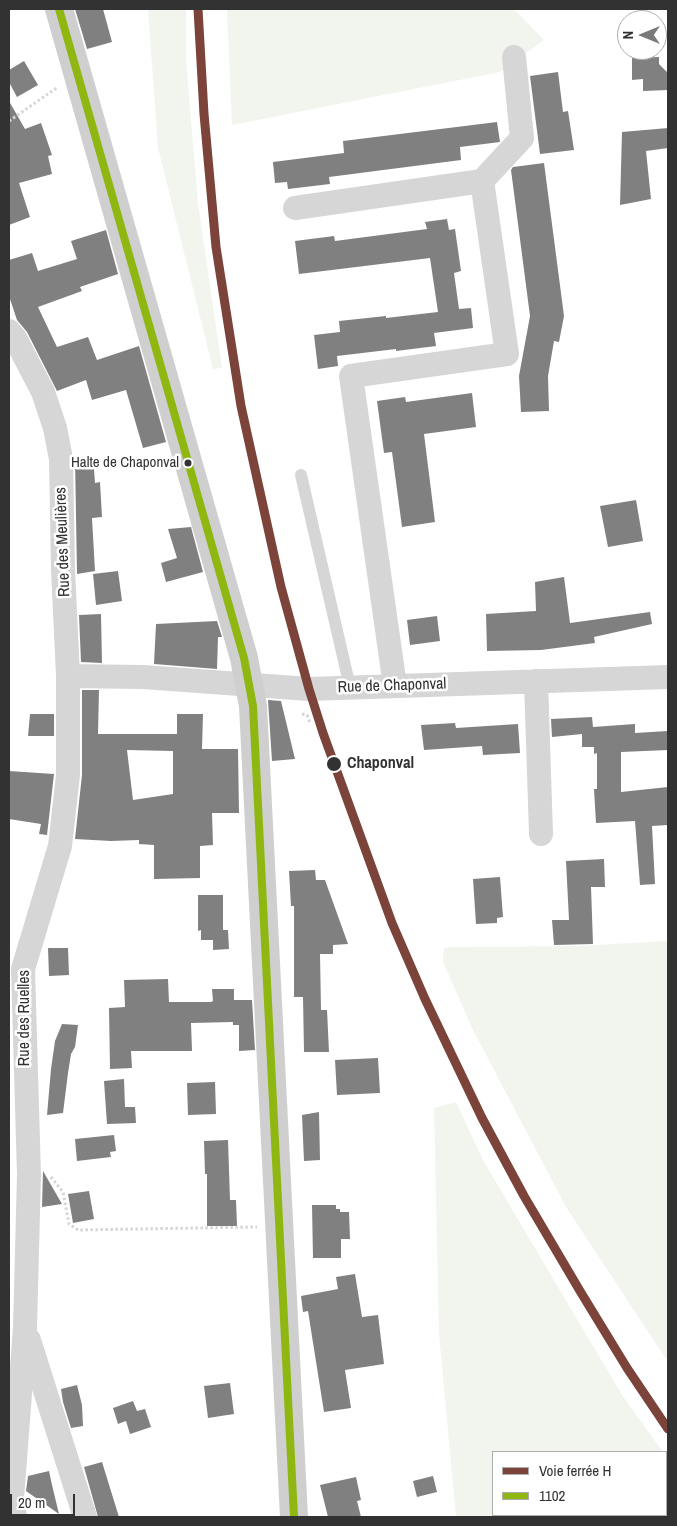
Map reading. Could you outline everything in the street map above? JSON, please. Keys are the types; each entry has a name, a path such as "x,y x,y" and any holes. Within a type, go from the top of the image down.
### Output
{"main road":[{"path":"59,9 244,658 253,706 294,1517"}],"street":[{"path":"294,208 482,181 522,138 514,58"},
{"path":"395,686 351,376 507,354 482,181"},
{"name":"Rue des Meulières","path":"9,331 15,338 43,392 55,428 61,459 68,676"},
{"path":"68,676 143,678 249,685"},
{"name":"Rue des Ruelles","path":"14,1517 12,1498 25,1328 29,1176 23,969 60,846 68,775 68,676"},
{"name":"Rue de Chaponval","path":"249,685 292,688 350,687 668,677"},
{"path":"536,681 541,834"},
{"path":"25,1328 84,1517"}],"lane":[{"path":"301,475 350,687"}],"path":[{"path":"9,121 78,76"},
{"path":"302,714 307,714 310,723"},
{"path":"46,1171 63,1192 69,1224 78,1230 280,1227"}],"shaded area":[{"path":"148,9 186,9 186,60 198,203 222,368 213,369 158,148"},
{"path":"227,9 514,9 544,40 500,72 232,125"},
{"path":"668,941 668,1362 566,1207 473,1030 443,962 444,948 451,947 578,946"},
{"path":"456,1102 484,1162 622,1395 662,1451 492,1451 492,1516 667,1516 667,1458 668,1517 456,1517 439,1334 434,1108"}],"building":[{"path":"75,9 103,9 112,42 87,49"},
{"path":"632,60 659,60 659,64 668,73 668,90 643,91 643,79 632,80"},
{"path":"24,61 38,85 17,97 9,82 9,70"},
{"path":"558,72 563,112 568,111 574,150 540,154 530,76"},
{"path":"9,101 25,129 41,123 52,155 48,156 52,174 19,183 30,217 9,225 10,162"},
{"path":"497,122 500,142 460,147 461,160 329,177 330,184 288,189 287,182 275,183 273,162 344,153 343,141"},
{"path":"668,128 668,148 646,151 651,199 620,205 622,132"},
{"path":"544,163 564,316 559,342 554,341 548,376 549,411 521,412 519,376 530,316 511,170 513,167"},
{"path":"447,219 449,230 455,229 461,271 454,273 459,309 471,308 473,328 434,333 436,346 337,356 338,366 318,369 314,335 340,332 339,321 438,312 430,258 299,274 295,241 334,236 335,241 427,229 425,222"},
{"path":"106,230 118,274 80,287 82,291 38,307 57,347 88,337 97,360 139,346 166,442 143,448 126,390 92,400 86,380 57,391 27,332 17,320 9,296 9,260 32,253 38,271 77,259 71,241"},
{"path":"472,393 476,427 424,434 435,522 402,527 392,452 384,453 377,401 405,397 406,402"},
{"path":"93,456 95,483 100,482 102,517 92,518 95,571 77,574 75,458"},
{"path":"636,500 643,541 608,547 600,506"},
{"path":"191,527 203,572 166,582 161,563 177,558 168,529"},
{"path":"118,571 122,601 96,605 93,574"},
{"path":"564,577 570,623 650,612 652,624 594,637 595,643 541,650 487,651 486,614 536,611 535,582"},
{"path":"101,614 102,663 81,662 79,615"},
{"path":"437,616 440,641 410,645 407,620"},
{"path":"217,621 222,637 218,637 217,669 154,664 156,624"},
{"path":"82,690 99,690 98,734 177,734 177,714 203,714 202,749 238,749 239,813 212,813 213,845 200,846 200,878 154,879 154,845 139,844 139,840 75,839 82,775","holes":["127,750 173,751 173,794 133,800"]},
{"path":"268,700 281,701 295,759 272,761"},
{"path":"30,714 54,714 54,736 28,736"},
{"path":"592,717 593,727 635,724 635,733 668,731 668,750 621,752 621,792 668,787 668,825 652,826 655,884 640,885 635,821 596,823 594,789 597,789 597,753 594,754 594,747 582,747 582,734 552,737 551,719"},
{"path":"455,723 456,728 518,724 520,753 483,755 482,746 424,750 421,725"},
{"path":"9,771 54,774 47,835 39,834 41,824 9,819"},
{"path":"604,859 605,887 591,887 593,944 554,945 552,920 569,920 566,861"},
{"path":"315,870 316,880 325,880 348,944 333,945 333,954 320,954 321,1010 327,1010 329,1052 304,1052 303,997 294,997 294,906 291,906 289,871"},
{"path":"500,877 503,917 497,918 497,923 476,924 473,879"},
{"path":"198,895 223,895 223,930 228,930 229,949 213,950 213,940 201,940 201,930 198,931"},
{"path":"48,948 68,948 69,975 49,976"},
{"path":"168,979 169,1002 211,1002 213,1001 212,989 234,989 234,1000 252,1000 255,1050 239,1051 239,1025 233,1025 233,1022 191,1023 192,1051 131,1051 132,1068 110,1069 109,1008 125,1007 124,980"},
{"path":"62,1024 78,1025 75,1047 71,1054 63,1113 47,1115 55,1041"},
{"path":"378,1058 380,1093 337,1095 335,1060"},
{"path":"124,1079 125,1107 135,1107 136,1123 107,1124 104,1081"},
{"path":"215,1082 216,1114 188,1115 187,1083"},
{"path":"319,1112 320,1160 304,1161 302,1115"},
{"path":"114,1135 116,1151 110,1152 111,1157 77,1161 75,1139"},
{"path":"228,1140 230,1200 236,1200 237,1226 207,1226 207,1174 205,1174 204,1141"},
{"path":"43,1171 62,1204 42,1207"},
{"path":"89,1191 94,1219 73,1223 68,1194"},
{"path":"312,1205 336,1205 336,1209 340,1209 340,1212 349,1212 350,1239 341,1239 341,1258 313,1258"},
{"path":"355,1274 362,1317 378,1315 384,1364 345,1370 351,1408 324,1412 308,1311 303,1312 301,1296 338,1289 336,1277"},
{"path":"230,1383 234,1414 208,1418 204,1386"},
{"path":"77,1385 82,1405 83,1426 71,1428 61,1389"},
{"path":"133,1401 137,1411 145,1409 151,1427 130,1434 126,1421 118,1424 113,1408"},
{"path":"102,1462 119,1517 98,1517 84,1467"},
{"path":"49,1471 59,1514 26,1491 28,1476"},
{"path":"433,1476 437,1492 417,1497 413,1481"},
{"path":"356,1477 361,1500 357,1501 361,1517 328,1517 320,1485"}],"rail line":[{"name":"H","path":"198,9 204,114 216,247 241,406 281,587 323,733 392,923 425,999 482,1118 524,1196 580,1291 627,1368 668,1429"}],"transit line":[{"name":"1102","path":"59,9 244,658 253,706 294,1517"}],"place":[{"name":"Halte de Chaponval","path":"188,463"},
{"name":"Chaponval","path":"334,764"}]}
